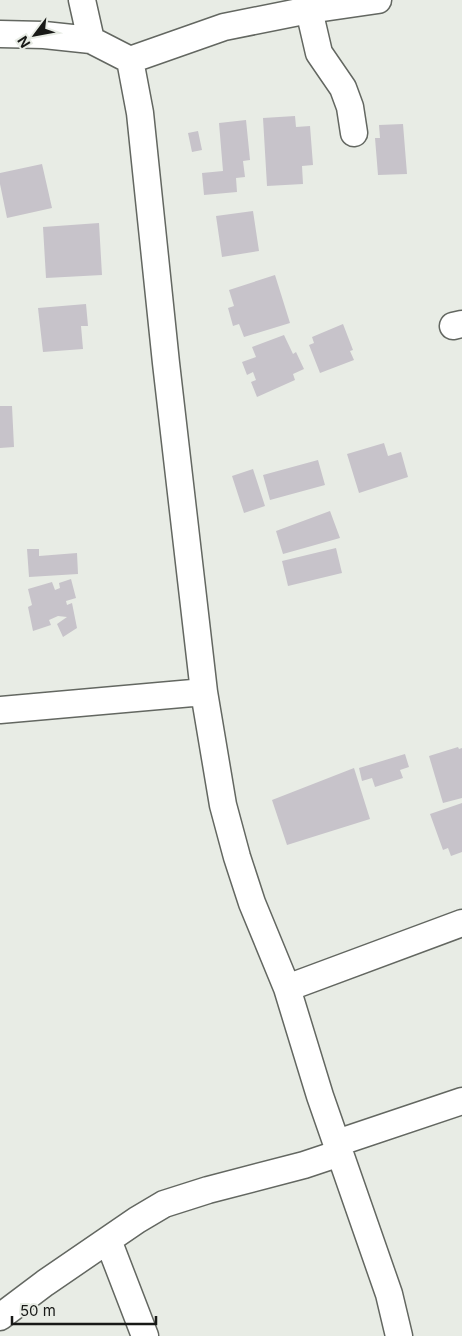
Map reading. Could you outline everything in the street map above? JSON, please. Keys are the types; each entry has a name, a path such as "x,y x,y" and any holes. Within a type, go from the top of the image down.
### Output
{"street":[{"path":"82,0 91,40"},
{"path":"0,34 44,35 91,40 130,60 224,27 308,10 378,0"},
{"path":"308,10 319,53 343,88 350,107 354,133"},
{"path":"130,60 140,113 166,363 204,692 223,805 252,903 287,988 320,1096 389,1294 399,1336"},
{"path":"0,710 204,692"},
{"path":"287,988 462,923"},
{"path":"0,1317 45,1283 164,1204 208,1190 304,1165 338,1148 462,1101"},
{"path":"108,1240 145,1336"}],"building":[{"path":"295,116 296,127 310,126 313,165 302,166 303,184 267,186 263,118"},
{"path":"246,120 250,160 243,161 245,177 236,178 237,192 204,195 202,173 223,171 219,123"},
{"path":"403,124 407,174 378,175 375,138 380,138 379,125"},
{"path":"198,131 202,150 192,152 188,133"},
{"path":"42,164 52,208 7,218 0,184 0,173"},
{"path":"253,211 259,251 222,257 216,216"},
{"path":"99,223 102,275 46,278 43,227"},
{"path":"275,275 290,323 244,337 239,324 233,326 228,308 234,306 229,290"},
{"path":"86,304 88,326 81,326 83,349 43,352 38,308"},
{"path":"343,324 353,350 350,351 354,360 320,373 309,345 314,343 312,337"},
{"path":"284,335 293,354 296,352 304,369 293,374 295,380 257,397 251,382 256,380 253,372 247,375 242,362 256,357 252,347"},
{"path":"0,406 12,406 14,447 0,448"},
{"path":"384,443 388,456 401,452 408,477 359,493 347,454"},
{"path":"318,460 325,485 270,500 263,475"},
{"path":"253,469 265,506 244,513 232,476"},
{"path":"330,511 340,538 283,554 276,531"},
{"path":"336,548 342,573 288,586 282,561"},
{"path":"27,549 39,549 39,556 77,553 78,574 29,577"},
{"path":"71,579 76,598 66,601 67,605 72,603 77,628 63,637 57,624 67,617 58,616 49,620 51,625 33,631 28,607 32,605 28,589 52,582 55,590 60,588 59,583"},
{"path":"458,747 459,749 462,748 462,798 443,803 429,756"},
{"path":"405,754 409,767 400,770 403,778 375,787 372,778 362,781 359,768"},
{"path":"354,768 370,819 287,845 272,800"},
{"path":"462,803 462,852 451,856 448,848 443,850 430,814"}]}
